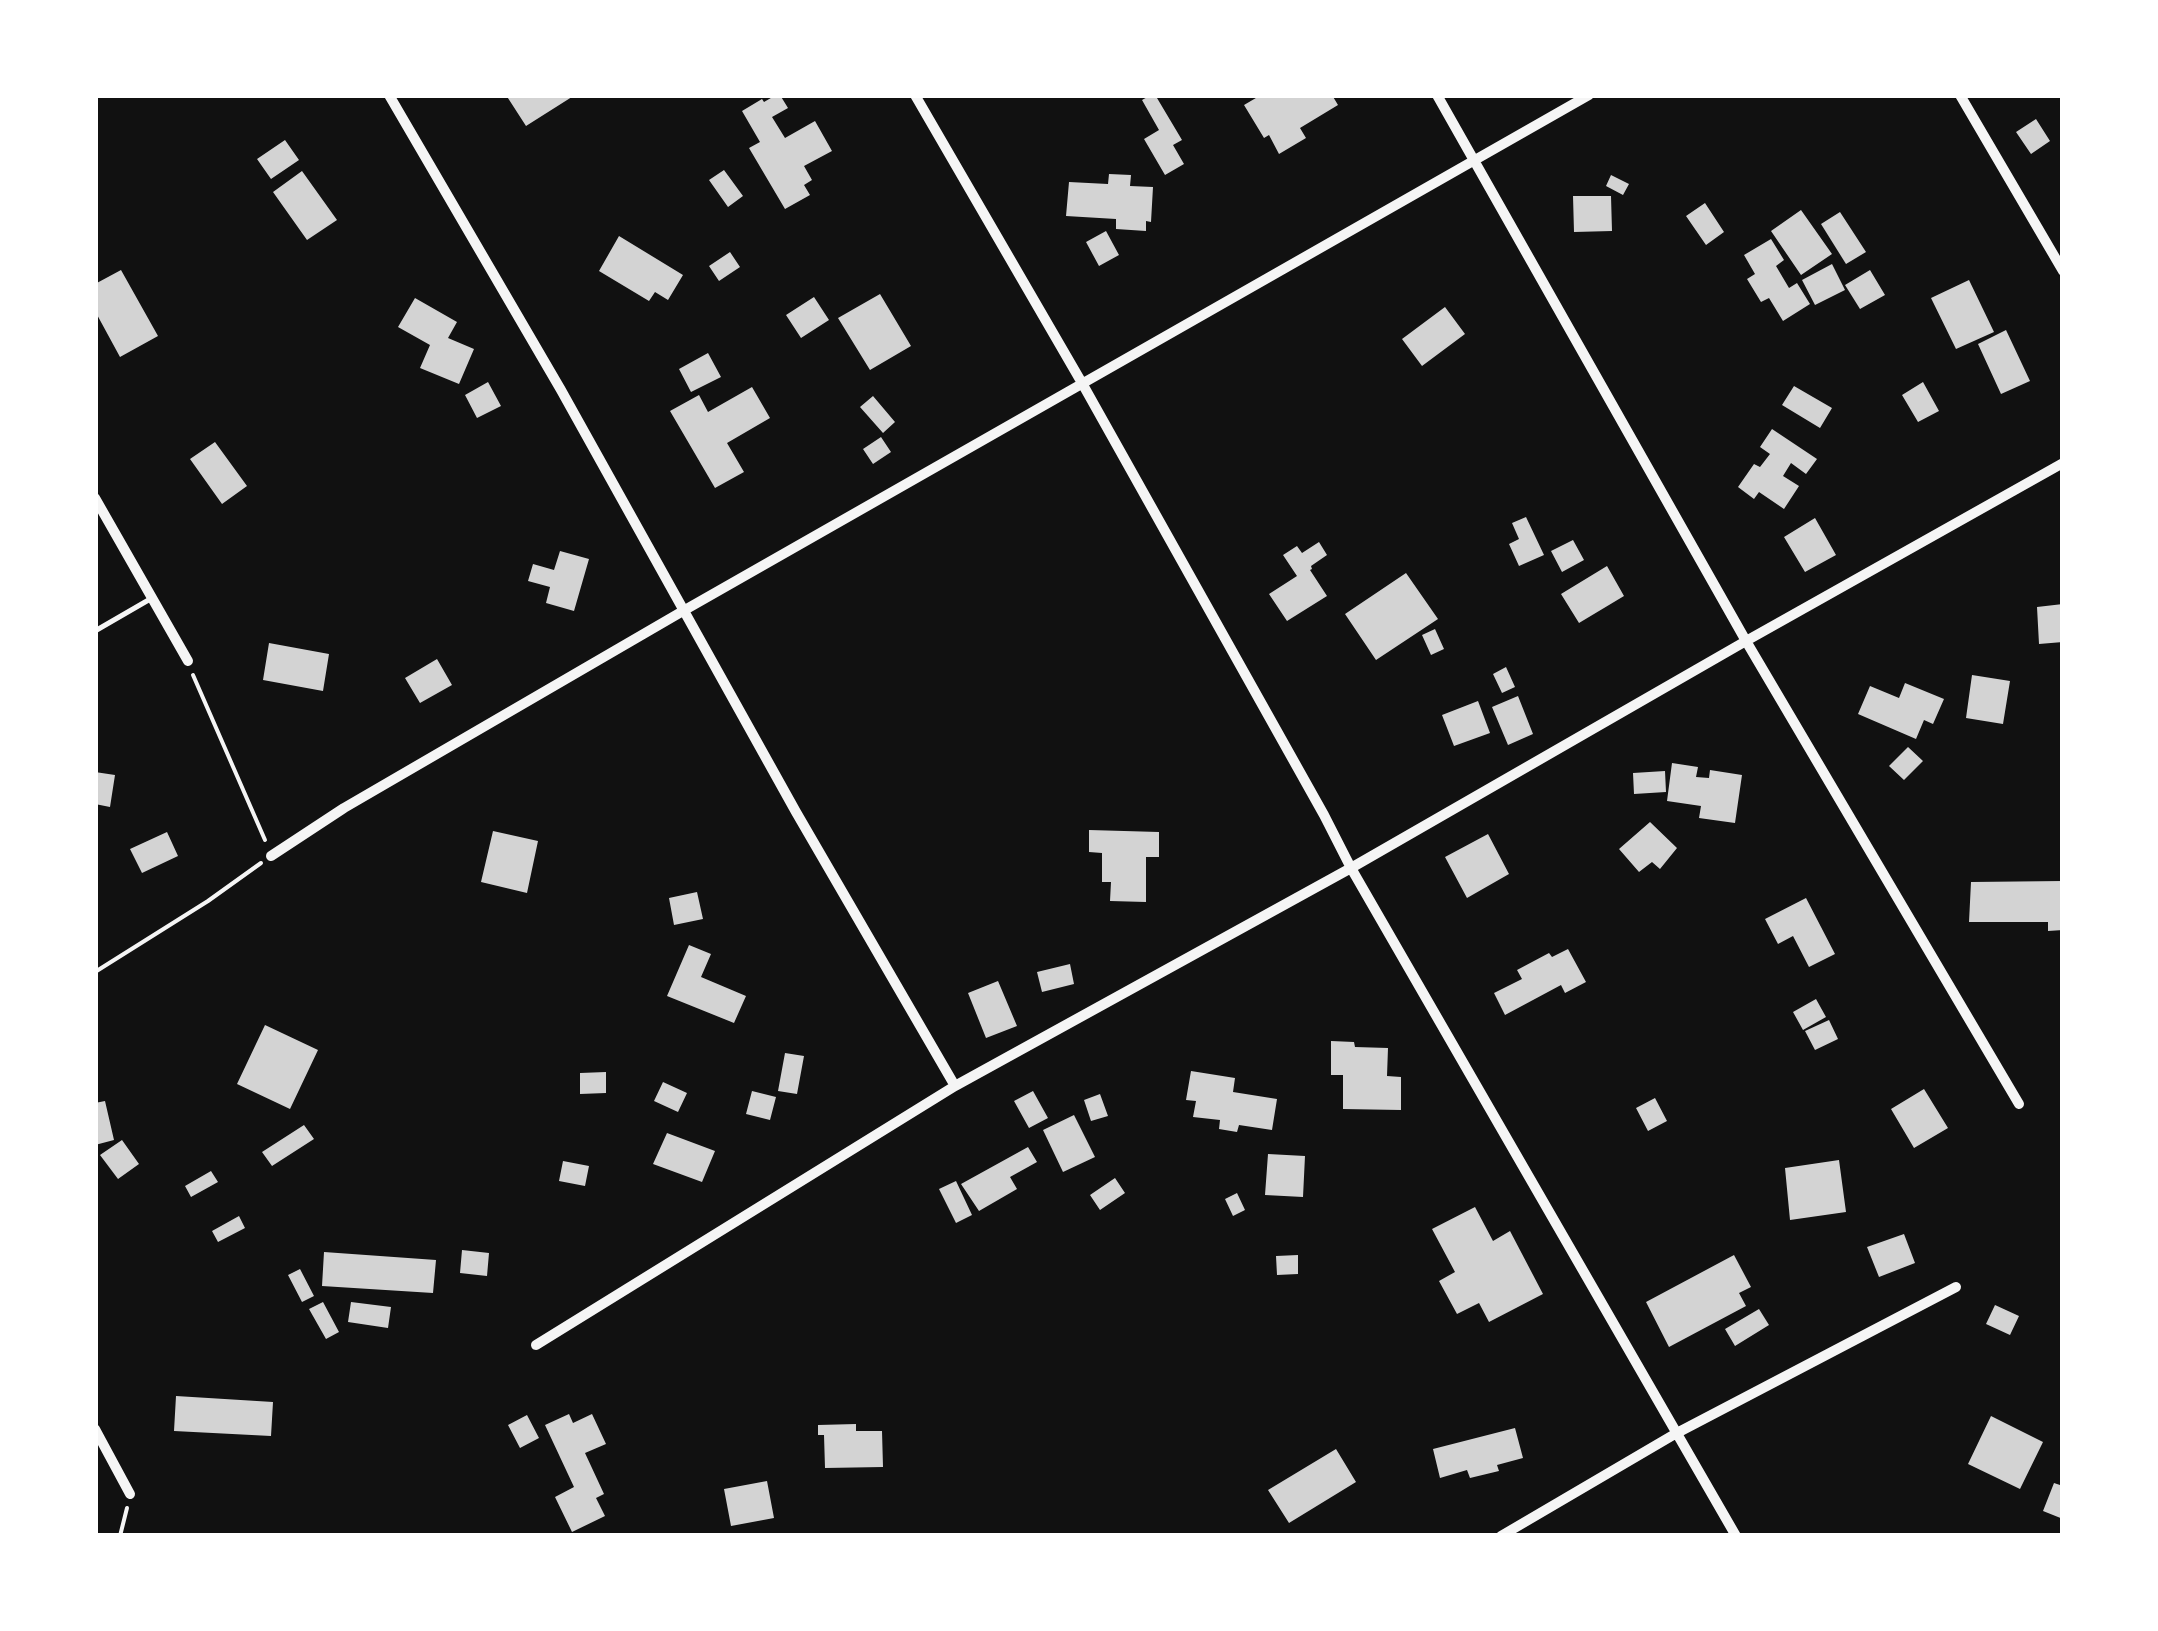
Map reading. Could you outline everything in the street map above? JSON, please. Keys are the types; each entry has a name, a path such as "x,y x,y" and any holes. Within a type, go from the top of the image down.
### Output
{"street":[{"path":"389,95 562,390 683,611 954,1086"},
{"path":"915,95 1082,383 1351,868 1736,1536"},
{"path":"1437,95 1746,641 2019,1104"},
{"path":"271,856 344,808 683,611 1589,95"},
{"path":"1960,95 2063,271"},
{"path":"536,1345 954,1086 1351,868 2063,462"},
{"path":"95,498 188,661"},
{"path":"1501,1536 1676,1434 1956,1286"},
{"path":"95,1429 130,1494"}],"lane":[{"path":"95,631 152,598"}],"path":[{"path":"95,972 271,856 188,661"},
{"path":"120,1536 130,1494"}],"building":[{"path":"506,95 575,95 526,126"},
{"path":"776,95 788,108 772,117 785,138 815,121 832,151 804,166 812,180 804,185 810,195 785,209 749,148 760,142 742,111"},
{"path":"1163,95 1157,98 1182,140 1173,145 1184,164 1165,175 1144,139 1159,130 1142,100"},
{"path":"1261,95 1332,95 1338,105 1300,128 1306,138 1279,154 1244,105"},
{"path":"2036,119 2050,141 2031,154 2016,132"},
{"path":"285,140 299,160 271,179 257,159"},
{"path":"724,170 743,196 728,207 709,180"},
{"path":"302,171 337,220 307,240 273,192"},
{"path":"1109,174 1131,175 1130,186 1153,187 1151,222 1146,221 1146,231 1116,229 1116,219 1066,216 1069,182 1108,184"},
{"path":"1611,175 1629,184 1623,195 1606,186"},
{"path":"1573,196 1611,196 1612,231 1574,232"},
{"path":"1705,203 1724,232 1706,245 1686,216"},
{"path":"1801,210 1832,254 1801,275 1771,231"},
{"path":"1840,212 1866,252 1846,264 1821,224"},
{"path":"1106,231 1119,255 1099,266 1086,242"},
{"path":"619,236 683,275 668,300 655,292 649,301 599,271"},
{"path":"1771,239 1784,260 1776,266 1789,288 1797,283 1810,304 1783,321 1769,298 1761,302 1747,279 1755,274 1744,255"},
{"path":"730,252 740,267 719,281 709,266"},
{"path":"1832,264 1845,290 1815,305 1802,280"},
{"path":"121,270 158,336 120,357 95,311 95,284"},
{"path":"1870,270 1885,295 1860,309 1845,285"},
{"path":"1969,280 1994,332 1956,349 1931,298"},
{"path":"880,294 911,346 870,370 838,318"},
{"path":"814,297 829,320 801,338 786,315"},
{"path":"415,298 457,322 448,338 474,349 459,384 420,368 430,345 398,327"},
{"path":"1445,307 1465,334 1422,366 1402,339"},
{"path":"2006,330 2030,381 2001,394 1978,344"},
{"path":"708,353 721,377 691,392 679,369"},
{"path":"488,382 501,406 477,418 465,395"},
{"path":"1923,382 1939,411 1918,422 1902,395"},
{"path":"1794,386 1832,408 1820,428 1782,405"},
{"path":"752,387 770,418 727,443 744,472 715,488 670,411 699,395 708,412"},
{"path":"873,396 895,422 883,433 860,407"},
{"path":"1772,429 1817,459 1806,474 1791,463 1783,476 1799,486 1784,509 1759,492 1754,499 1738,487 1754,464 1760,467 1770,454 1760,447"},
{"path":"881,437 891,452 873,464 863,449"},
{"path":"215,442 247,486 222,504 190,459"},
{"path":"1526,517 1544,555 1519,566 1509,544 1519,539 1512,523"},
{"path":"1815,518 1836,555 1805,572 1784,537"},
{"path":"1573,540 1584,560 1562,572 1551,551"},
{"path":"1319,542 1327,555 1310,570 1327,596 1287,621 1269,594 1297,576 1283,555 1297,546 1302,553"},
{"path":"560,551 589,559 574,611 546,603 550,587 528,581 533,564 554,570"},
{"path":"1607,566 1624,596 1579,623 1561,594"},
{"path":"1406,573 1438,619 1376,660 1345,614"},
{"path":"2063,604 2063,642 2039,644 2037,607"},
{"path":"1435,629 1444,649 1431,655 1422,635"},
{"path":"269,643 329,654 323,691 263,680"},
{"path":"437,659 452,685 420,703 405,678"},
{"path":"1506,667 1515,687 1502,693 1493,674"},
{"path":"1972,675 2010,681 2003,724 1966,718"},
{"path":"1905,683 1944,699 1933,724 1924,720 1916,739 1858,714 1870,686 1899,698"},
{"path":"1518,696 1533,734 1508,745 1492,707"},
{"path":"1478,701 1490,733 1454,746 1442,715"},
{"path":"1908,747 1923,761 1904,780 1889,766"},
{"path":"1672,763 1698,767 1696,777 1709,778 1710,770 1742,775 1735,823 1699,818 1701,806 1667,801"},
{"path":"1665,771 1666,792 1634,794 1633,773"},
{"path":"95,772 115,775 110,807 95,804"},
{"path":"1650,822 1677,848 1660,869 1652,862 1639,872 1619,849"},
{"path":"1089,830 1159,832 1159,857 1146,857 1146,902 1110,901 1111,882 1102,882 1102,853 1089,852"},
{"path":"493,831 538,841 527,893 481,882"},
{"path":"167,832 178,856 142,873 130,849"},
{"path":"1488,834 1509,874 1467,898 1445,857"},
{"path":"2063,881 2063,930 2048,931 2048,922 1969,922 1971,882"},
{"path":"697,892 703,919 674,925 669,898"},
{"path":"1806,898 1835,954 1809,967 1793,936 1778,944 1765,919"},
{"path":"689,945 711,954 701,977 746,996 734,1023 667,996"},
{"path":"1568,949 1586,982 1565,993 1561,985 1505,1015 1494,993 1522,979 1517,970 1549,953 1552,957"},
{"path":"1070,964 1074,984 1042,992 1037,972"},
{"path":"998,981 1017,1026 986,1038 968,993"},
{"path":"1816,999 1826,1017 1803,1030 1793,1012"},
{"path":"1829,1020 1838,1039 1815,1050 1805,1031"},
{"path":"265,1025 318,1050 290,1109 237,1084"},
{"path":"1331,1041 1354,1042 1355,1047 1388,1048 1387,1076 1401,1077 1401,1110 1343,1109 1343,1075 1331,1075"},
{"path":"785,1053 804,1056 797,1094 778,1091"},
{"path":"1191,1071 1235,1078 1233,1092 1277,1099 1272,1130 1239,1125 1237,1132 1219,1129 1220,1120 1193,1117 1196,1101 1186,1100"},
{"path":"606,1072 606,1093 580,1094 580,1073"},
{"path":"663,1082 687,1093 678,1112 654,1101"},
{"path":"1924,1089 1948,1128 1914,1148 1891,1109"},
{"path":"752,1091 776,1097 770,1120 746,1114"},
{"path":"1033,1091 1048,1118 1029,1128 1014,1101"},
{"path":"1100,1094 1108,1116 1091,1121 1084,1100"},
{"path":"1655,1098 1667,1121 1648,1131 1636,1108"},
{"path":"105,1101 114,1140 95,1145 95,1103"},
{"path":"1074,1115 1095,1157 1063,1172 1043,1130"},
{"path":"304,1125 314,1139 272,1166 262,1152"},
{"path":"667,1133 715,1151 702,1182 653,1164"},
{"path":"122,1140 139,1164 118,1179 100,1155"},
{"path":"1028,1147 1037,1162 1010,1177 1017,1189 979,1211 961,1184"},
{"path":"1268,1154 1305,1156 1303,1197 1265,1195"},
{"path":"1839,1160 1846,1212 1790,1220 1785,1168"},
{"path":"563,1161 589,1166 585,1186 559,1181"},
{"path":"211,1171 218,1182 191,1197 185,1186"},
{"path":"1115,1178 1125,1193 1100,1210 1090,1195"},
{"path":"956,1181 972,1215 956,1223 939,1189"},
{"path":"1237,1193 1245,1210 1233,1216 1225,1199"},
{"path":"1475,1207 1493,1241 1510,1231 1543,1294 1489,1322 1479,1303 1457,1314 1439,1281 1455,1272 1432,1229"},
{"path":"239,1216 245,1228 218,1242 212,1231"},
{"path":"1904,1234 1915,1263 1879,1277 1867,1247"},
{"path":"462,1250 489,1253 487,1276 460,1273"},
{"path":"324,1252 436,1260 433,1293 322,1286"},
{"path":"1298,1255 1298,1274 1277,1275 1276,1256"},
{"path":"1734,1255 1751,1287 1739,1293 1746,1306 1669,1347 1646,1302"},
{"path":"300,1269 314,1296 302,1302 288,1275"},
{"path":"323,1302 339,1332 326,1339 309,1309"},
{"path":"351,1302 391,1307 388,1328 348,1322"},
{"path":"1995,1305 2019,1316 2010,1335 1986,1324"},
{"path":"1759,1309 1769,1325 1735,1346 1725,1329"},
{"path":"176,1396 273,1402 271,1436 174,1431"},
{"path":"569,1414 573,1423 592,1414 606,1444 585,1453 604,1494 596,1498 605,1516 572,1532 555,1497 574,1487 545,1425"},
{"path":"527,1415 539,1438 520,1448 508,1425"},
{"path":"1991,1416 2043,1442 2020,1489 1968,1464"},
{"path":"856,1424 856,1431 882,1431 883,1467 825,1468 824,1435 818,1435 818,1425"},
{"path":"1515,1428 1523,1458 1497,1465 1499,1471 1470,1478 1467,1470 1440,1478 1433,1449"},
{"path":"1336,1449 1356,1482 1289,1523 1268,1490"},
{"path":"767,1481 774,1518 731,1526 724,1489"},
{"path":"2054,1483 2063,1486 2063,1519 2043,1511"}]}
